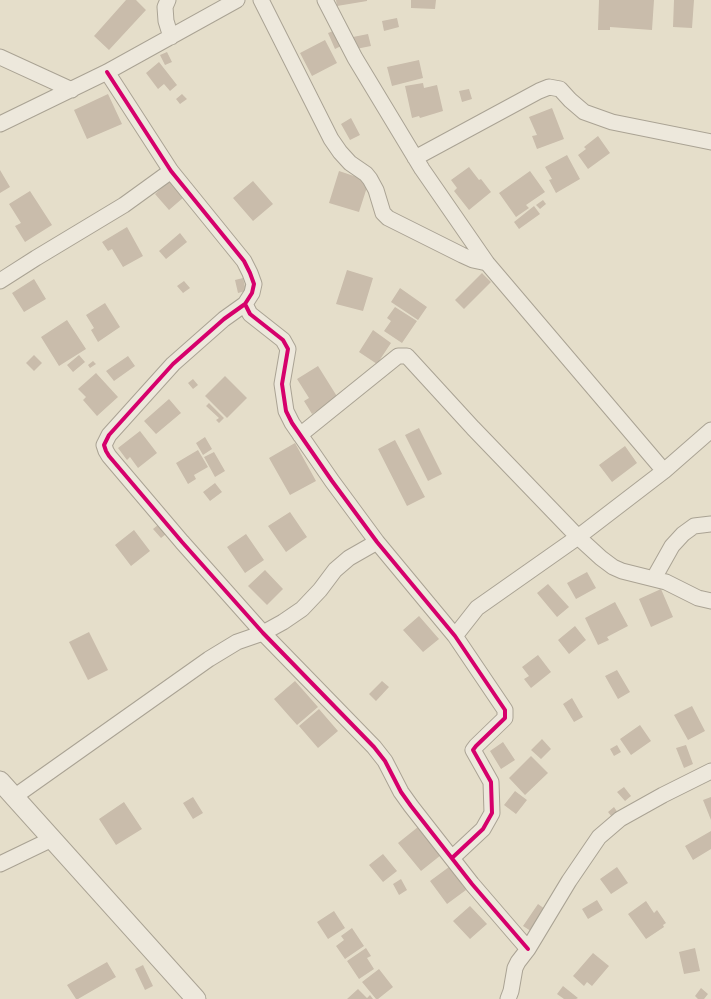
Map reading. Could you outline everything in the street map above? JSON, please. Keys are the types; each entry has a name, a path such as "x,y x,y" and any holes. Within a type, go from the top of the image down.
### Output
{"street":[{"path":"168,0 166,8 166,21 171,37"},
{"path":"0,124 72,90 237,0"},
{"path":"261,0 331,139 350,163 366,174 370,179 376,190 383,213 388,218 462,255 473,260 487,263"},
{"path":"325,0 355,58 415,158 487,263 664,471"},
{"path":"0,57 72,90"},
{"path":"106,72 171,171 244,261 254,284 252,293 245,304 224,319 173,364 109,435 104,445 109,456 263,633 374,747 385,762 401,792 411,806 472,884 528,949"},
{"path":"415,158 539,90 549,87 560,90 584,112 612,122 711,142"},
{"path":"0,281 124,205 171,171"},
{"path":"245,304 250,314 283,340 288,349 282,384 286,411 292,423 377,542 454,636 505,710 505,718 473,750 491,782 492,813 484,829 452,858"},
{"path":"300,435 398,356 407,356 473,428 578,537 613,566 622,571 666,582 698,598 711,601"},
{"path":"454,636 477,608 578,537 664,471 711,430"},
{"path":"654,578 672,546 683,534 694,526 711,524"},
{"path":"14,797 210,659 237,642 263,633 302,609 320,590 335,570 349,558 377,542"},
{"path":"508,999 515,968 598,837 620,819 711,771"},
{"path":"0,781 196,999"},
{"path":"0,864 52,839"}],"building":[{"path":"126,0 136,0 146,10 109,50 94,36"},
{"path":"336,0 367,0 367,1 337,6"},
{"path":"411,0 436,0 435,9 411,8"},
{"path":"599,0 654,0 652,30 610,27 610,30 598,30"},
{"path":"674,0 694,0 692,28 673,27"},
{"path":"397,18 399,27 384,31 382,21"},
{"path":"336,30 343,45 335,49 328,33"},
{"path":"368,34 371,46 356,49 353,37"},
{"path":"325,40 337,63 312,76 300,53"},
{"path":"167,52 172,62 165,65 160,55"},
{"path":"419,60 423,78 392,86 387,67"},
{"path":"159,62 177,85 170,91 164,84 158,89 146,73"},
{"path":"423,83 424,88 437,85 443,111 420,118 419,116 412,118 405,86"},
{"path":"469,89 472,99 462,102 459,91"},
{"path":"108,94 122,124 87,139 74,110"},
{"path":"182,94 187,99 180,104 176,99"},
{"path":"552,108 564,139 537,149 532,136 537,135 529,117"},
{"path":"351,118 360,135 350,140 341,124"},
{"path":"598,136 610,153 588,169 578,155 586,149 584,147"},
{"path":"567,155 580,179 556,193 549,180 552,179 545,167"},
{"path":"469,167 491,192 469,210 454,191 457,188 451,180"},
{"path":"0,170 10,187 0,193"},
{"path":"339,171 369,181 359,212 329,203"},
{"path":"530,171 545,192 526,205 529,208 516,217 499,193"},
{"path":"169,181 184,197 169,210 155,194"},
{"path":"253,181 273,204 253,221 233,198"},
{"path":"30,191 52,225 25,242 15,226 21,223 9,204"},
{"path":"543,200 546,204 540,209 536,205"},
{"path":"534,206 540,214 519,229 514,222"},
{"path":"127,227 143,256 123,267 112,249 108,251 102,242"},
{"path":"180,233 187,242 166,259 159,251"},
{"path":"347,270 373,278 363,311 336,304"},
{"path":"482,273 491,282 464,309 455,300"},
{"path":"243,278 246,291 238,293 235,280"},
{"path":"34,279 46,299 24,312 12,293"},
{"path":"184,281 190,288 183,293 177,286"},
{"path":"400,288 427,307 418,320 391,302"},
{"path":"105,303 120,327 98,342 91,330 94,328 86,315"},
{"path":"395,307 417,321 402,343 384,331 391,321 387,318"},
{"path":"67,320 86,349 59,366 41,337"},
{"path":"373,330 391,343 377,364 359,352"},
{"path":"34,355 42,363 34,371 26,363"},
{"path":"79,355 85,362 73,372 67,365"},
{"path":"128,356 135,366 114,381 106,371"},
{"path":"93,361 96,364 90,368 88,365"},
{"path":"318,366 338,398 312,414 304,401 309,398 297,379"},
{"path":"96,373 118,397 97,416 83,400 86,397 78,389"},
{"path":"225,376 247,398 227,418 205,396"},
{"path":"193,379 198,385 193,389 188,383"},
{"path":"169,399 181,413 156,434 144,421"},
{"path":"209,403 224,418 219,423 216,420 219,418 206,406"},
{"path":"419,428 442,474 428,481 405,435"},
{"path":"140,431 157,453 138,468 130,457 127,460 118,448"},
{"path":"205,437 212,449 203,455 196,443"},
{"path":"395,440 425,497 407,506 378,449"},
{"path":"295,443 316,481 290,495 269,458"},
{"path":"625,446 637,463 612,482 599,465"},
{"path":"198,450 208,467 194,475 196,479 188,484 176,463"},
{"path":"214,452 225,471 215,477 204,457"},
{"path":"215,483 222,492 210,501 203,492"},
{"path":"290,512 307,537 286,552 268,526"},
{"path":"158,525 166,534 161,538 153,529"},
{"path":"134,530 150,551 131,566 115,545"},
{"path":"246,534 264,560 245,573 227,547"},
{"path":"265,570 283,589 267,605 248,586"},
{"path":"587,572 596,588 576,599 567,583"},
{"path":"548,584 569,607 557,617 537,593"},
{"path":"661,589 673,617 651,627 639,599"},
{"path":"615,602 628,626 607,637 609,640 598,645 585,618"},
{"path":"419,616 439,639 423,652 403,630"},
{"path":"575,626 586,640 569,654 558,640"},
{"path":"89,632 108,670 88,680 69,642"},
{"path":"538,655 551,672 531,688 524,679 529,676 522,667"},
{"path":"617,670 630,692 618,699 605,676"},
{"path":"295,681 318,707 297,725 274,699"},
{"path":"382,681 389,687 376,701 369,694"},
{"path":"572,698 583,717 574,722 563,704"},
{"path":"692,706 705,731 688,740 674,715"},
{"path":"319,709 338,731 318,748 299,726"},
{"path":"640,725 651,741 631,755 620,739"},
{"path":"542,739 551,749 541,759 531,750"},
{"path":"503,742 515,760 501,769 490,751"},
{"path":"617,745 621,752 614,756 610,749"},
{"path":"686,745 693,764 684,768 676,748"},
{"path":"531,756 548,773 525,795 509,778"},
{"path":"624,787 631,796 625,801 617,792"},
{"path":"515,791 527,800 516,814 504,805"},
{"path":"193,797 203,813 193,819 183,803"},
{"path":"711,797 711,820 703,800"},
{"path":"124,802 142,829 116,845 99,819"},
{"path":"614,807 618,813 612,817 608,812"},
{"path":"418,827 441,855 421,871 398,843"},
{"path":"711,831 711,849 693,860 685,846"},
{"path":"383,854 397,871 383,882 369,865"},
{"path":"449,867 466,890 447,904 430,881"},
{"path":"617,867 628,883 611,894 600,879"},
{"path":"401,879 407,890 399,895 393,884"},
{"path":"597,900 603,910 588,919 582,909"},
{"path":"646,901 654,913 657,910 666,923 663,925 664,927 646,939 628,914"},
{"path":"538,904 549,912 534,933 523,926"},
{"path":"470,906 487,924 470,939 453,921"},
{"path":"334,911 345,928 328,939 317,922"},
{"path":"352,928 364,946 345,959 336,946 344,940 341,936"},
{"path":"366,948 371,956 367,958 374,969 359,979 347,961"},
{"path":"695,948 700,971 684,974 679,952"},
{"path":"593,953 609,966 592,986 587,982 584,986 573,976"},
{"path":"107,962 116,977 76,999 67,985"},
{"path":"143,965 153,986 145,990 135,969"},
{"path":"379,969 393,987 376,999 362,982"},
{"path":"563,986 578,998 564,999 557,994"},
{"path":"701,988 708,994 704,999 698,999 695,996"},
{"path":"358,989 367,998 370,995 373,999 347,999"}],"cycle path":[{"path":"107,72 171,171 244,261 254,284 252,293 245,304 224,319 173,364 109,435 104,445 106,451 182,542 263,633 374,747 385,761 401,792 411,806 472,884 528,949"},
{"path":"245,304 250,314 283,340 288,349 282,384 286,411 292,423 377,542 455,636 505,710 505,718 473,750 491,782 492,813 483,829 452,858"}]}
